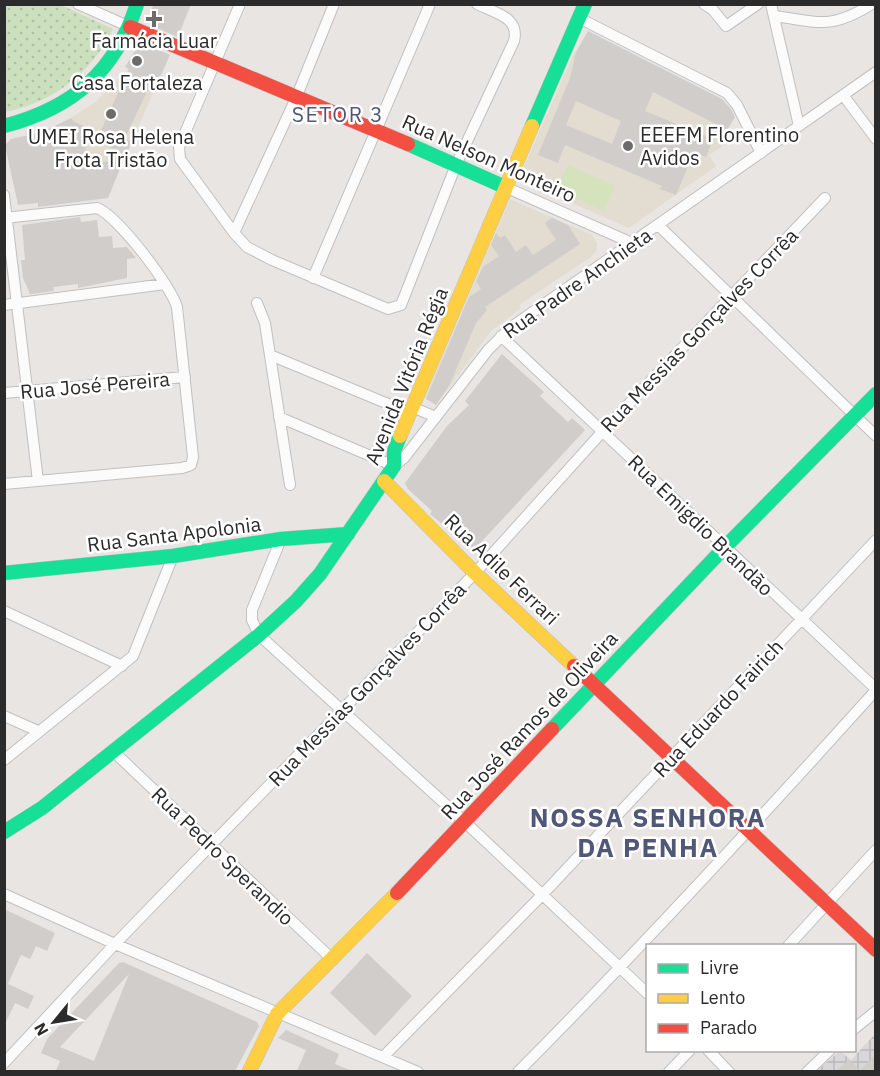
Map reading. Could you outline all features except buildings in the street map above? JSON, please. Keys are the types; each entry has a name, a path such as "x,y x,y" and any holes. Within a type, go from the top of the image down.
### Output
{"street":[{"path":"78,4 129,27"},
{"path":"4,126 38,117 82,91 105,67 129,27 137,4"},
{"path":"240,4 179,147 179,154 234,233 247,247 380,308 398,308 456,165 513,41 515,27 510,20 477,4"},
{"path":"234,233 296,98 334,4"},
{"path":"314,278 430,4"},
{"name":"Avenida Vitória Régia","path":"4,832 42,808 259,635 296,601 348,534 394,466 394,451 585,4"},
{"path":"704,4 726,26 758,4"},
{"path":"771,4 799,126"},
{"path":"774,16 829,23 840,22 872,4"},
{"path":"579,18 727,93 737,105 761,153"},
{"name":"Rua Nelson Monteiro","path":"129,27 354,123 377,130 632,243"},
{"name":"Rua Padre Anchieta","path":"394,466 404,458 501,336 876,72"},
{"path":"843,95 876,139"},
{"path":"4,195 38,481"},
{"name":"Rua Messias Gonçalves Corrêa","path":"4,1063 115,944 475,573 603,431 825,198"},
{"path":"4,484 182,468 191,465 193,457 177,307 165,284 115,221 102,210 97,208 6,218"},
{"path":"659,226 732,294 876,436"},
{"path":"4,305 165,284"},
{"path":"257,303 264,317 290,485"},
{"name":"Rua Emigdio Brandão","path":"501,336 876,690"},
{"path":"270,355 411,410 436,417"},
{"name":"Rua José Pereira","path":"4,393 185,377"},
{"name":"Rua José Ramos de Oliveira","path":"249,1071 277,1014 333,960 725,547 876,394"},
{"path":"279,417 394,466"},
{"name":"Rua Adile Ferrari","path":"384,482 475,573 876,950"},
{"name":"Rua Santa Apolonia","path":"4,573 173,556 281,539 348,534"},
{"path":"281,539 252,610 252,620 259,635 465,822 646,992"},
{"name":"Rua Eduardo Fairich","path":"384,1056 543,894 876,540"},
{"path":"4,760 133,656 141,642 173,556"},
{"path":"4,611 122,666"},
{"path":"518,1071 620,969 876,690"},
{"path":"4,716 38,731"},
{"name":"Rua Pedro Sperandio","path":"114,752 333,960"},
{"path":"789,944 876,850"},
{"path":"4,894 277,1014 418,1071"},
{"path":"856,1028 876,1011"},
{"path":"669,1071 688,1052"},
{"path":"710,1052 729,1071"},
{"path":"807,1071 828,1052"}],"shaded area":[{"name":"EEEFM Florentino Avidos","path":"575,51 738,136 709,155 716,166 629,228 526,183 522,178 522,171"},
{"name":"UMEI Rosa Helena Frota Tristão","path":"128,68 156,86 124,159 88,164 71,118 96,102 121,76 125,77"},
{"path":"510,199 592,235 597,243 597,250 591,257 519,305 521,308 491,331 436,405 425,398"},
{"path":"875,1034 875,1071 815,1072 839,1052 851,1060"}],"green space":[{"path":"5,4 61,5 113,29 94,59 69,83 39,101 5,112"},
{"path":"568,165 615,186 604,211 557,190"}],"traffic: fast":[{"path":"4,126 51,109 88,84 117,49 137,4"},
{"path":"532,126 585,4"},
{"path":"408,144 505,187"},
{"path":"552,729 725,547 876,394"},
{"path":"4,832 42,808 259,635 296,601 320,574 394,466 394,451 400,436"},
{"path":"4,573 173,556 281,539 348,534"}],"traffic: slow":[{"path":"400,436 532,126"},
{"path":"384,481 475,573 574,666"},
{"path":"249,1072 277,1014 397,893"}],"traffic: jam":[{"path":"130,27 408,144"},
{"path":"574,666 876,950"},
{"path":"397,893 552,729"}],"place":[{"name":"Farmácia Luar","path":"154,19"},
{"name":"Casa Fortaleza","path":"137,61"},
{"name":"UMEI Rosa Helena Frota Tristão","path":"111,114"},
{"name":"EEEFM Florentino Avidos","path":"628,146"}],"district":[{"name":"SETOR 3","path":"338,114"},
{"name":"NOSSA SENHORA DA PENHA","path":"648,832"}]}
